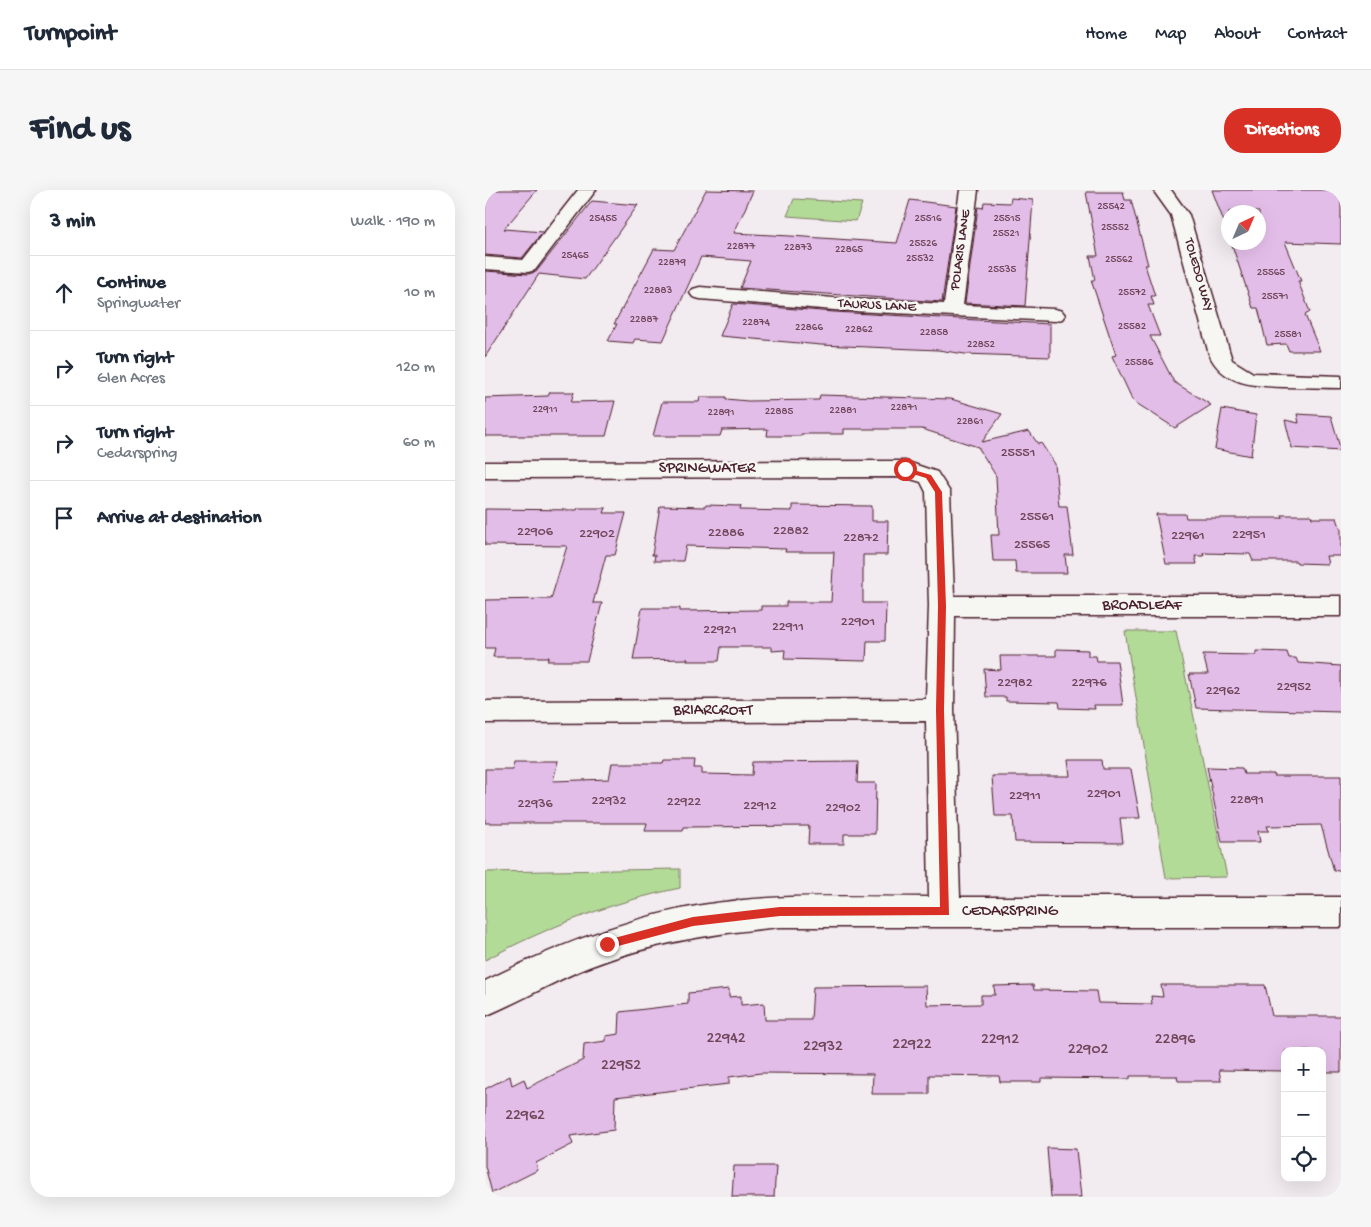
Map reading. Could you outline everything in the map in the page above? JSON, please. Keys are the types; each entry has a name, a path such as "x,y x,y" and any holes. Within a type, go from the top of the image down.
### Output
{"street":[{"path":"485,263 528,266 587,190"},
{"name":"POLARIS LANE","path":"953,310 969,190"},
{"name":"TOLEDO WAY","path":"1162,190 1180,215 1216,338 1217,352 1223,364 1236,373 1250,378 1341,382"},
{"name":"TAURUS LANE","path":"700,293 834,304 1055,315"},
{"name":"SPRINGWATER","path":"485,470 905,469 929,477 938,492 942,606"},
{"path":"942,606 940,710 945,912"},
{"name":"BROADLEAF","path":"942,606 1341,606"},
{"name":"BRIARCROFT","path":"485,712 940,710"},
{"name":"CEDARSPRING","path":"485,999 515,983 607,944 693,922 780,912 1341,912"}],"green space":[{"path":"794,199 862,203 856,221 787,216"},
{"path":"1125,631 1176,631 1227,877 1166,878"},
{"path":"680,869 680,888 605,908 580,917 556,926 485,960 485,872"}],"building":[{"path":"485,190 537,190 504,229 543,232 522,258 485,255"},
{"path":"706,190 753,191 734,233 897,243 910,200 956,206 942,302 740,288 751,261 701,257 663,341 635,339 633,343 608,341 617,324 614,324 654,249 674,250"},
{"path":"1212,190 1341,190 1341,244 1285,242 1301,281 1298,281 1310,312 1305,315 1320,351 1289,351 1286,344 1267,345 1258,308 1253,308 1234,250 1266,250 1266,205 1221,205 1221,214"},
{"path":"1086,192 1123,192 1125,200 1131,200 1148,265 1145,265 1155,296 1151,296 1154,305 1148,305 1160,336 1150,336 1174,382 1211,405 1175,428 1133,401 1112,356 1116,355 1091,280 1095,280 1090,256 1098,256"},
{"path":"1011,198 1033,200 1025,306 965,303 978,207 983,208 984,202 1010,203"},
{"path":"592,201 638,205 585,279 539,274 485,357 485,271 528,274 536,272"},
{"path":"733,304 834,312 1050,324 1050,357 821,345 720,336"},
{"path":"550,392 574,392 571,402 615,401 606,436 485,436 485,398 548,396"},
{"path":"820,395 951,399 1002,414 982,442 1029,431 1038,444 1041,443 1055,464 1059,506 1067,506 1073,555 1065,555 1067,573 1016,573 1015,561 993,561 991,535 999,535 996,476 978,447 922,429 844,429 844,434 801,434 801,436 767,436 768,429 722,430 720,436 653,436 662,402 699,402 700,397 726,397 726,399 748,401 819,400"},
{"path":"1222,409 1256,415 1251,456 1215,449"},
{"path":"1297,414 1331,416 1341,451 1292,448 1285,420 1299,423"},
{"path":"706,505 741,506 740,510 792,511 792,505 872,506 872,521 888,521 887,555 863,555 863,603 886,603 885,641 867,641 866,661 784,659 785,650 772,651 772,647 721,647 719,661 687,661 688,659 633,660 642,608 680,608 680,611 761,610 761,606 786,606 786,602 831,602 834,552 785,552 786,549 686,546 683,561 654,561 655,555 652,555 660,506 705,507"},
{"path":"578,508 606,508 604,513 626,513 615,555 606,555 593,603 602,603 587,661 547,661 549,657 493,657 495,648 485,648 485,600 551,599 567,546 485,545 485,509 577,510"},
{"path":"1156,514 1185,514 1186,518 1283,518 1282,515 1311,515 1312,518 1337,518 1341,530 1341,556 1326,556 1328,564 1297,563 1296,561 1253,561 1250,554 1203,553 1204,556 1195,556 1197,564 1166,564"},
{"path":"1056,649 1088,650 1088,656 1096,656 1097,661 1117,661 1123,705 1094,705 1095,709 1060,708 1059,702 1006,701 1006,697 986,697 984,669 1001,670 1000,656 1056,656"},
{"path":"1256,651 1287,652 1289,658 1296,658 1298,663 1341,666 1341,712 1196,708 1189,674 1208,674 1203,654 1256,655"},
{"path":"664,760 695,760 694,768 702,768 702,774 752,775 753,762 858,761 857,783 876,783 875,834 844,834 844,844 808,844 809,826 684,827 683,831 645,831 647,823 485,823 485,769 512,769 514,761 558,761 553,781 609,779 612,763 663,763"},
{"path":"1068,760 1102,760 1103,769 1131,769 1140,818 1120,818 1123,843 1015,842 1013,816 995,816 992,776 1070,776"},
{"path":"1207,767 1242,768 1244,774 1341,776 1341,870 1334,871 1321,825 1267,826 1269,831 1258,831 1260,842 1222,842"},
{"path":"1033,985 1034,990 1096,991 1098,1003 1152,1004 1151,996 1163,997 1161,985 1265,985 1272,1016 1341,1016 1341,1072 1326,1072 1326,1047 1281,1047 1281,1071 1219,1070 1221,1081 1178,1081 1177,1076 1130,1076 1130,1079 1041,1078 1041,1082 1000,1082 999,1076 929,1075 929,1094 872,1094 873,1074 761,1073 729,1077 729,1084 615,1097 614,1130 570,1136 573,1144 536,1163 538,1170 492,1193 485,1166 485,1089 510,1076 512,1085 524,1079 527,1088 583,1060 584,1044 606,1041 606,1036 619,1034 620,1012 688,1004 688,993 729,989 729,997 741,996 741,1005 764,1003 765,1020 811,1020 813,987 926,986 927,1005 981,1004 981,995 995,995 994,986"},
{"path":"1047,1148 1076,1149 1081,1197 1051,1197"},
{"path":"734,1166 776,1166 774,1197 732,1197"}],"route":[{"path":"607,944 693,922 780,912 945,912 940,710 942,606 938,492 929,477 905,469"}]}
